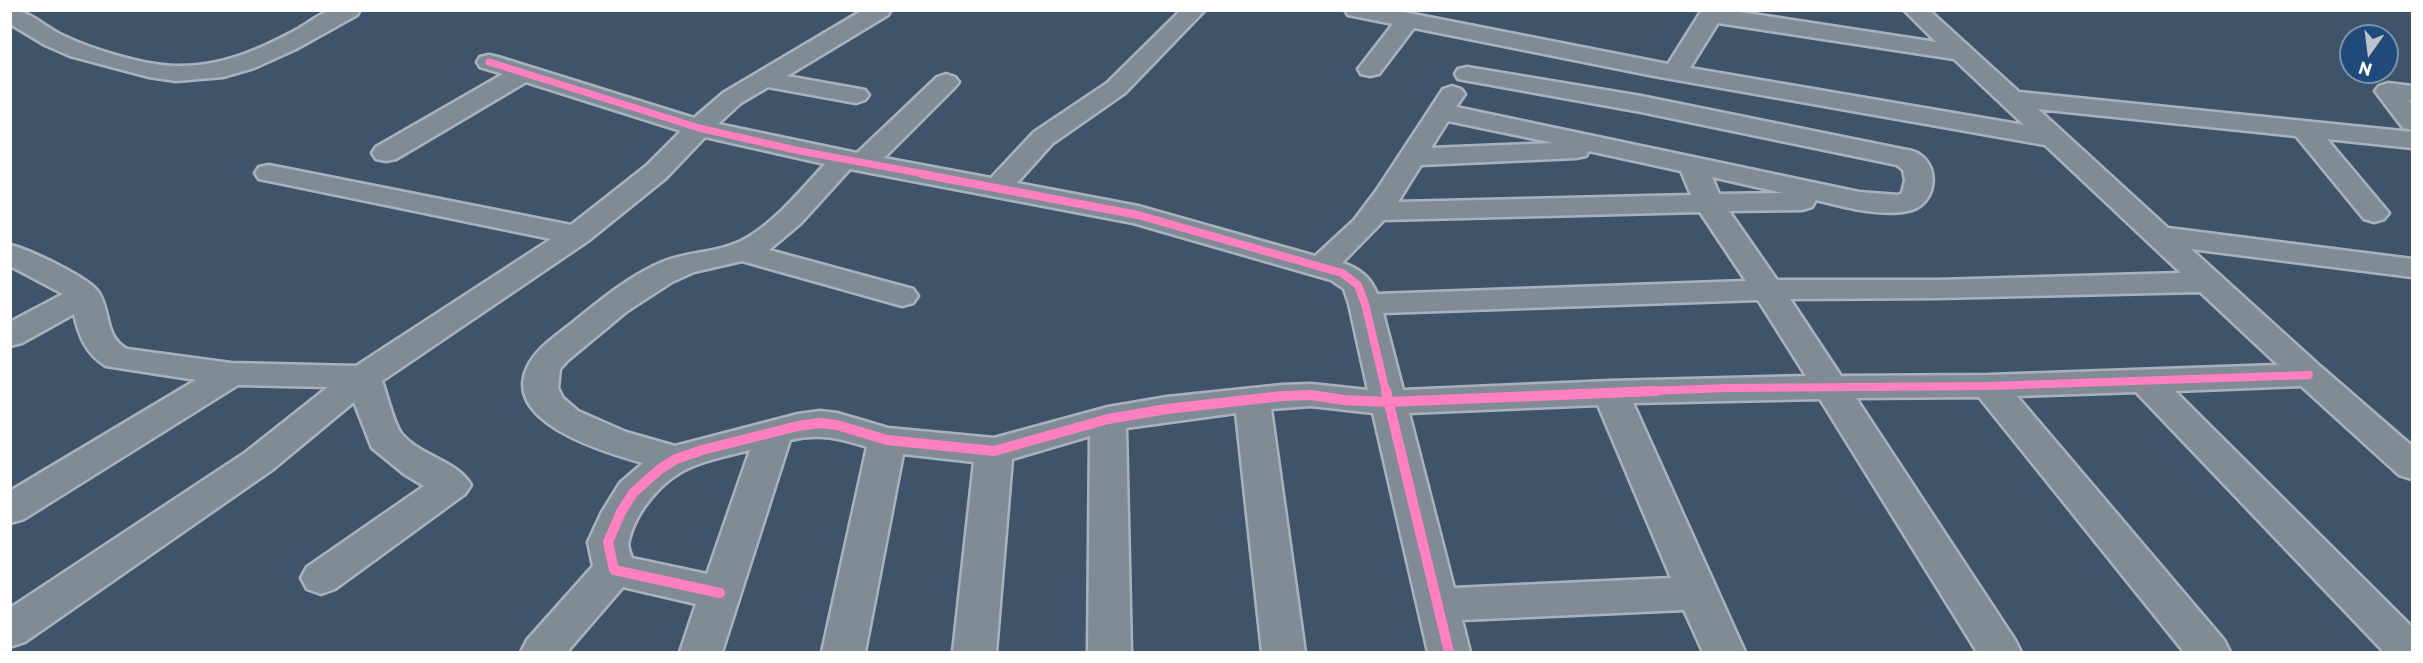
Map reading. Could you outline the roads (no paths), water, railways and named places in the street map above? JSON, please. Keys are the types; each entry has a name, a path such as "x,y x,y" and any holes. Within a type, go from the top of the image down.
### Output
{"street":[{"path":"10,15 30,24 52,40 95,56 156,71 187,74 224,70 269,55 349,10"},
{"path":"10,630 259,461 363,377 577,235 656,172 732,98 880,10"},
{"path":"998,188 1043,138 1116,88 1194,10"},
{"path":"1356,10 1490,38 2056,139"},
{"path":"1915,10 2309,375 2412,465"},
{"path":"1641,104 1665,70 1712,13 1961,53"},
{"path":"1370,69 1408,20"},
{"path":"1322,266 1364,226 1413,157 1490,38"},
{"path":"489,62 521,74 699,128 800,151 1138,215 1322,266 1352,279 1358,285 1365,304 1449,652"},
{"path":"386,153 521,74"},
{"path":"1440,112 1613,146 1848,199 1893,204 1908,202 1914,198 1917,188 1918,169 1912,161 1895,156 1641,104 1467,74"},
{"path":"763,79 856,95"},
{"path":"676,459 609,441 552,409 541,390 540,379 544,367 614,305 660,276 675,268 742,252 757,245 946,82"},
{"path":"2412,93 2388,91 2412,122"},
{"path":"2012,99 2412,140"},
{"path":"2304,129 2374,213"},
{"path":"1413,157 1522,154 1613,146"},
{"path":"1692,165 1710,204 1780,308 1829,388 2000,652"},
{"path":"269,173 577,235"},
{"path":"1375,211 1848,199"},
{"path":"2161,236 2412,268"},
{"path":"742,252 902,296"},
{"path":"10,254 64,281 84,295 95,335 106,351 118,358 231,374 363,377"},
{"path":"1365,304 1766,290 1938,289 2210,282"},
{"path":"10,336 84,295"},
{"path":"10,509 231,374"},
{"path":"614,570 608,542 621,512 633,493 660,469 676,459 702,450 820,423 853,428 886,440 994,451 1108,419 1139,413 1252,399 1311,395 1344,400 1388,402 1610,392 1989,386 2309,375"},
{"path":"321,578 452,485 417,465 385,438 363,377"},
{"path":"2145,381 2410,652"},
{"path":"1989,386 2209,652"},
{"path":"1610,392 1724,652"},
{"path":"1252,399 1284,652"},
{"path":"1108,419 1107,513 1110,652"},
{"path":"701,652 774,434"},
{"path":"843,652 886,440"},
{"path":"975,652 994,451"},
{"path":"614,570 720,593"},
{"path":"542,652 614,570"},
{"path":"1436,605 1698,593"}]}
